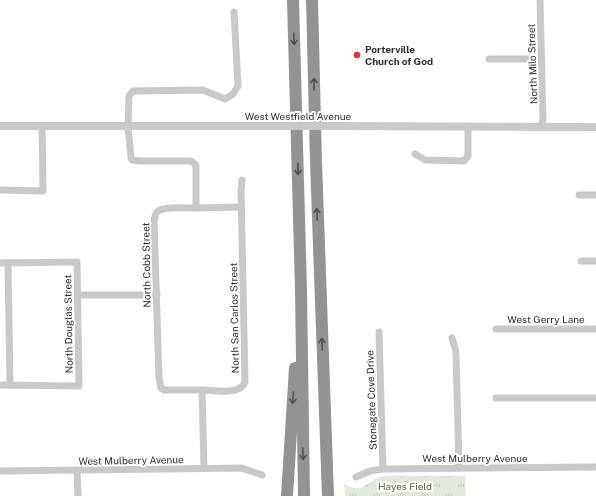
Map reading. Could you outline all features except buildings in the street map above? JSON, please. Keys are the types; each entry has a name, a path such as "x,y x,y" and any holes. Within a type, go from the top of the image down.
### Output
{"highway":[{"path":"293,0 301,290 304,496"},
{"path":"312,0 323,382 328,496"},
{"path":"286,496 301,290"},
{"path":"323,382 329,416 334,496"}],"street":[{"name":"North Milo Street","path":"540,0 543,120 541,127"},
{"path":"234,12 238,86 233,94 225,99 203,90 133,91 128,96 128,127 130,133 130,154 132,160 188,161 195,164 196,208 241,207"},
{"path":"489,58 542,59"},
{"name":"West Westfield Avenue","path":"0,126 596,127"},
{"path":"0,190 43,191 42,126"},
{"path":"415,154 425,160 464,161 468,156 468,126"},
{"name":"North San Carlos Street","path":"202,390 237,391 244,386 245,382 241,207 242,180"},
{"path":"579,195 596,195"},
{"name":"North Cobb Street","path":"196,208 160,209 157,212 154,221 158,378 161,388 168,390 202,390"},
{"path":"581,261 596,261"},
{"name":"North Douglas Street","path":"8,263 77,262 78,295 79,386 10,385"},
{"path":"0,263 8,263 10,385 0,385"},
{"path":"78,295 157,295"},
{"name":"West Gerry Lane","path":"496,329 596,329"},
{"name":"Stonegate Cove Drive","path":"379,332 383,469"},
{"path":"452,338 456,354 459,468"},
{"path":"202,390 204,468"},
{"path":"496,398 596,398"},
{"name":"West Mulberry Avenue","path":"356,477 370,471 383,469 596,467"},
{"name":"West Mulberry Avenue","path":"0,471 242,468 262,475"},
{"path":"77,470 78,496"}],"green space":[{"name":"Hayes Field","path":"465,476 466,496 345,496 344,484 357,488 366,485 379,477"}],"place":[{"name":"Porterville Church of God","path":"357,55"}]}
